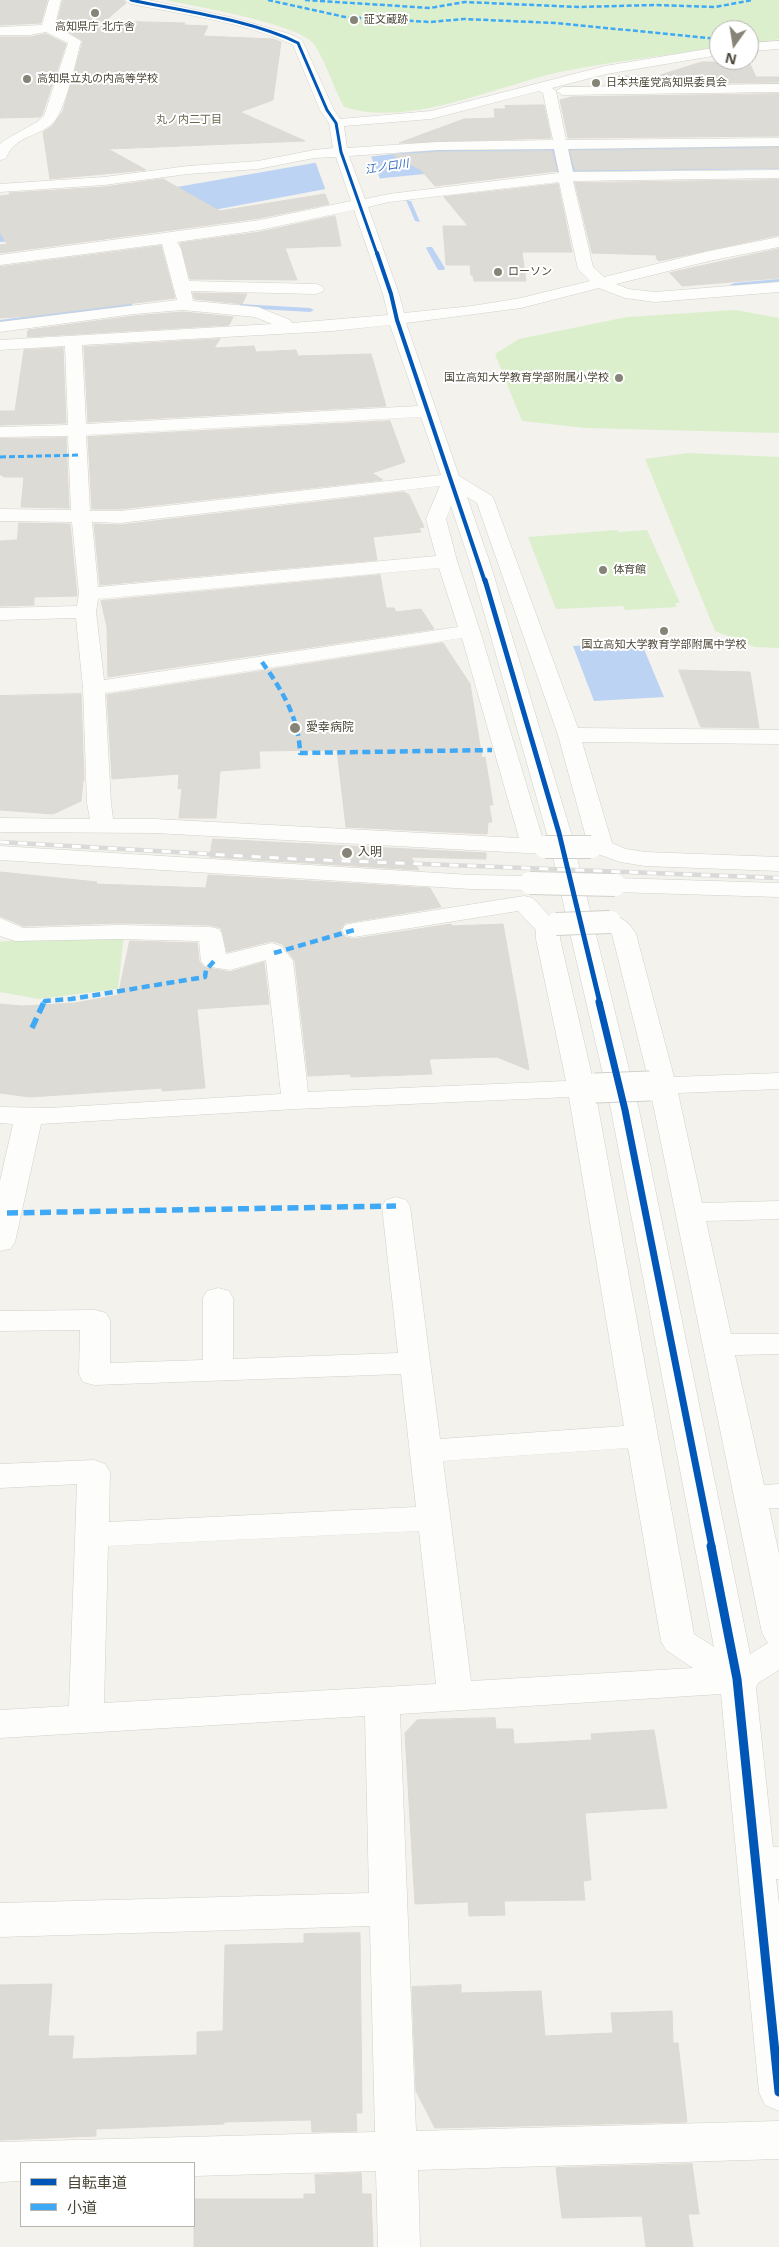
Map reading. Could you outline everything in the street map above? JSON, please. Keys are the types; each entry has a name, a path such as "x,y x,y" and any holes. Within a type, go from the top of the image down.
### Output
{"street":[{"path":"48,28 55,0"},
{"path":"131,0 230,21 286,37 298,43 328,110 336,123 342,155 391,294 397,320 480,563 559,833 586,941 627,1120 737,1679 767,1862 779,2092"},
{"path":"0,31 30,31 48,28 75,41 50,119 38,128 9,142 2,148 0,156"},
{"path":"759,46 779,45"},
{"path":"336,123 431,115 543,89 605,70 709,53"},
{"path":"543,89 779,88"},
{"path":"543,89 560,144 566,175 566,187 586,269 602,284 625,293 655,298 779,287"},
{"path":"0,188 104,182 188,170 258,165 313,154 342,155 465,144 779,142"},
{"path":"0,260 168,239 260,225 389,198 566,175 779,174"},
{"path":"168,239 173,249 183,297"},
{"path":"0,345 73,342 397,320 513,304 602,284 709,256 779,242"},
{"path":"0,326 134,309 183,297 316,288"},
{"path":"183,297 258,312 293,328"},
{"path":"73,342 99,803 103,826"},
{"path":"0,432 78,430 429,411"},
{"path":"452,479 436,519 446,561 539,847"},
{"path":"0,515 120,516 452,479 485,500 569,735 596,847"},
{"path":"0,614 87,602 132,591 446,561"},
{"path":"94,688 470,631"},
{"path":"569,735 779,737"},
{"path":"0,825 175,827 539,847 596,847 620,855 645,859 779,864"},
{"path":"0,853 217,868 471,882 779,890"},
{"path":"354,930 524,903 552,926 610,922 620,927 624,934 657,1086 690,1212 718,1346 764,1497 779,1632"},
{"path":"0,925 15,934 23,935 119,932 210,934 214,961 230,962 272,951 280,961 295,1101"},
{"path":"552,926 548,939 588,1088 642,1436 678,1641 737,1679"},
{"path":"0,1114 29,1116 295,1101 779,1081"},
{"path":"0,1242 29,1116"},
{"path":"396,1206 455,1696"},
{"path":"690,1212 779,1210"},
{"path":"218,1298 218,1371"},
{"path":"0,1321 95,1320 94,1374 415,1363"},
{"path":"718,1346 779,1344"},
{"path":"426,1451 642,1436"},
{"path":"0,1476 94,1472 86,1719"},
{"path":"91,1535 434,1518"},
{"path":"737,1679 779,1653"},
{"path":"0,1724 779,1675"},
{"path":"382,1701 399,2247"},
{"path":"0,1920 389,1909"},
{"path":"0,2162 779,2140"}],"green space":[{"path":"165,0 779,0 779,39 759,42 759,20 709,20 709,48 560,72 453,103 425,109 370,112 344,107 325,64 312,42 285,28 220,11"},
{"name":"国立高知大学教育学部附属小学校","path":"735,310 779,318 779,433 586,428 522,421 495,354 519,339 627,317"},
{"path":"688,453 779,457 779,648 755,647 715,631 645,459"},
{"name":"体育館","path":"617,530 619,532 647,530 680,603 675,603 677,607 625,610 623,606 556,609 528,537"},
{"path":"124,935 118,989 39,999 0,992 0,942 47,936"}],"water":[{"name":"江ノ口川","path":"779,145 779,169 551,172 465,170 384,178 102,231 0,242 0,218 314,163 475,147"},
{"path":"641,642 664,697 594,701 573,646"}],"pier":[{"path":"370,154 381,181 326,191 315,161"}],"building":[{"path":"0,0 47,0 41,23 0,25"},
{"path":"63,0 123,0 126,3 105,21 185,23 184,25 208,26 203,36 273,39 281,42 273,100 240,112 305,141 108,149 146,170 50,179 43,132 52,126 63,111 83,41 57,25"},
{"name":"高知県立丸の内高等学校","path":"46,34 66,44 42,115 40,117 0,118 0,37 30,37"},
{"path":"702,62 709,62 709,70 753,70 756,77 779,77 779,82 625,84 618,76 657,76"},
{"path":"779,94 779,136 568,138 560,100 571,97"},
{"path":"544,105 551,138 399,143 464,119 495,118 494,109 506,109 505,106"},
{"path":"779,148 779,168 575,170 570,151"},
{"path":"552,151 557,171 435,186 421,170 393,155 437,152"},
{"path":"163,179 220,211 325,194 329,204 260,218 0,253 0,245 7,244 0,232 0,196 10,195 9,193 104,187"},
{"path":"779,180 779,235 659,261 656,258 657,255 592,253 575,183"},
{"path":"558,184 572,252 522,252 526,281 474,281 470,265 446,265 443,226 468,226 444,197"},
{"path":"335,216 341,246 285,248 297,280 190,279 180,243 260,232"},
{"path":"161,246 175,298 0,318 0,267"},
{"path":"779,249 779,278 682,286 670,273"},
{"path":"193,293 247,294 242,304 195,299"},
{"path":"183,312 233,317 229,325 27,337 28,330 134,316"},
{"path":"220,339 214,348 254,346 256,352 296,350 298,356 371,354 386,406 88,422 84,347"},
{"path":"63,348 66,423 0,425 0,411 15,411 24,350"},
{"path":"390,421 405,462 372,473 383,480 120,509 92,509 88,437"},
{"path":"66,438 69,508 21,507 24,477 3,477 3,475 0,475 0,439"},
{"path":"404,492 409,495 424,527 419,528 421,532 373,537 377,560 100,585 94,524 120,525"},
{"path":"19,523 70,524 77,596 34,597 34,605 0,606 0,541 17,540"},
{"path":"380,575 386,608 394,608 396,612 421,609 434,629 108,677 107,627 101,601"},
{"name":"愛幸病院","path":"443,643 470,684 482,758 485,757 493,805 489,805 492,822 488,822 487,834 346,827 337,750 259,751 260,768 220,771 216,818 179,818 182,788 178,789 179,774 112,779 107,695"},
{"path":"679,670 750,672 759,728 701,727"},
{"path":"81,694 84,781 81,801 53,814 0,810 0,696"},
{"path":"213,839 486,853 486,859 411,857 419,870 210,857"},
{"path":"0,872 97,882 96,884 206,888 208,875 430,888 441,907 345,923 340,931 345,937 354,939 451,924 452,926 503,924 529,1070 497,1057 429,1059 432,1074 351,1077 351,1074 308,1076 295,961 282,944 272,941 227,952 221,928 210,925 119,923 23,926 0,916"},
{"path":"130,941 197,943 199,961 204,967 230,972 264,962 269,1004 197,1009 205,1088 162,1091 162,1088 30,1097 0,1093 0,1004 22,1006 75,1003 118,995"},
{"path":"495,1718 496,1729 513,1729 514,1744 592,1740 591,1734 654,1730 667,1808 585,1813 591,1880 583,1881 585,1900 504,1901 505,1915 469,1916 468,1902 415,1904 405,1733 417,1720"},
{"path":"360,1933 362,2113 356,2113 357,2131 312,2132 311,2120 224,2122 224,2124 96,2129 96,2136 0,2140 0,1985 52,1984 48,2036 74,2036 72,2059 197,2055 197,2032 223,2031 225,1945 304,1943 304,1934"},
{"path":"461,1985 461,1993 541,1991 545,2036 613,2033 611,2013 672,2011 673,2043 678,2043 687,2122 435,2128 416,2091 412,1987"},
{"path":"692,2164 699,2214 688,2214 693,2247 646,2247 642,2216 562,2218 556,2168"},
{"path":"361,2173 362,2194 371,2194 373,2247 194,2247 195,2199 304,2199 304,2194 316,2194 315,2175"}],"waterway":[{"path":"408,201 418,221"},
{"path":"430,248 441,268"},
{"path":"734,285 779,281"},
{"path":"0,322 129,305"},
{"path":"243,306 310,310"}],"railway":[{"path":"0,842 296,859 779,878"}],"marked path":[{"path":"268,0 345,17 430,22 464,19 555,23 709,38"},
{"path":"305,0 430,8 465,2 579,7 655,5 715,7 729,6 753,0"},
{"path":"0,457 79,455"},
{"path":"262,662 277,683 294,716 300,753 492,750"},
{"path":"274,953 354,930"},
{"path":"32,1028 45,1001 71,999 205,977 206,970 214,961"},
{"path":"7,1213 396,1206"}],"cycle path":[{"path":"131,0 230,21 286,37 298,43 327,110 336,123 341,152 391,294 397,320 480,563 559,833 625,1110 729,1634 737,1679 779,2092"}],"place":[{"name":"高知県庁 北庁舎","path":"95,13"},
{"name":"証文蔵跡","path":"354,20"},
{"name":"高知県立丸の内高等学校","path":"27,79"},
{"name":"日本共産党高知県委員会","path":"596,83"},
{"name":"ローソン","path":"498,272"},
{"name":"国立高知大学教育学部附属小学校","path":"619,378"},
{"name":"体育館","path":"603,570"},
{"name":"国立高知大学教育学部附属中学校","path":"664,631"},
{"name":"愛幸病院","path":"295,728"},
{"name":"入明","path":"347,853"}],"district":[{"name":"丸ノ内二丁目","path":"189,120"}]}
